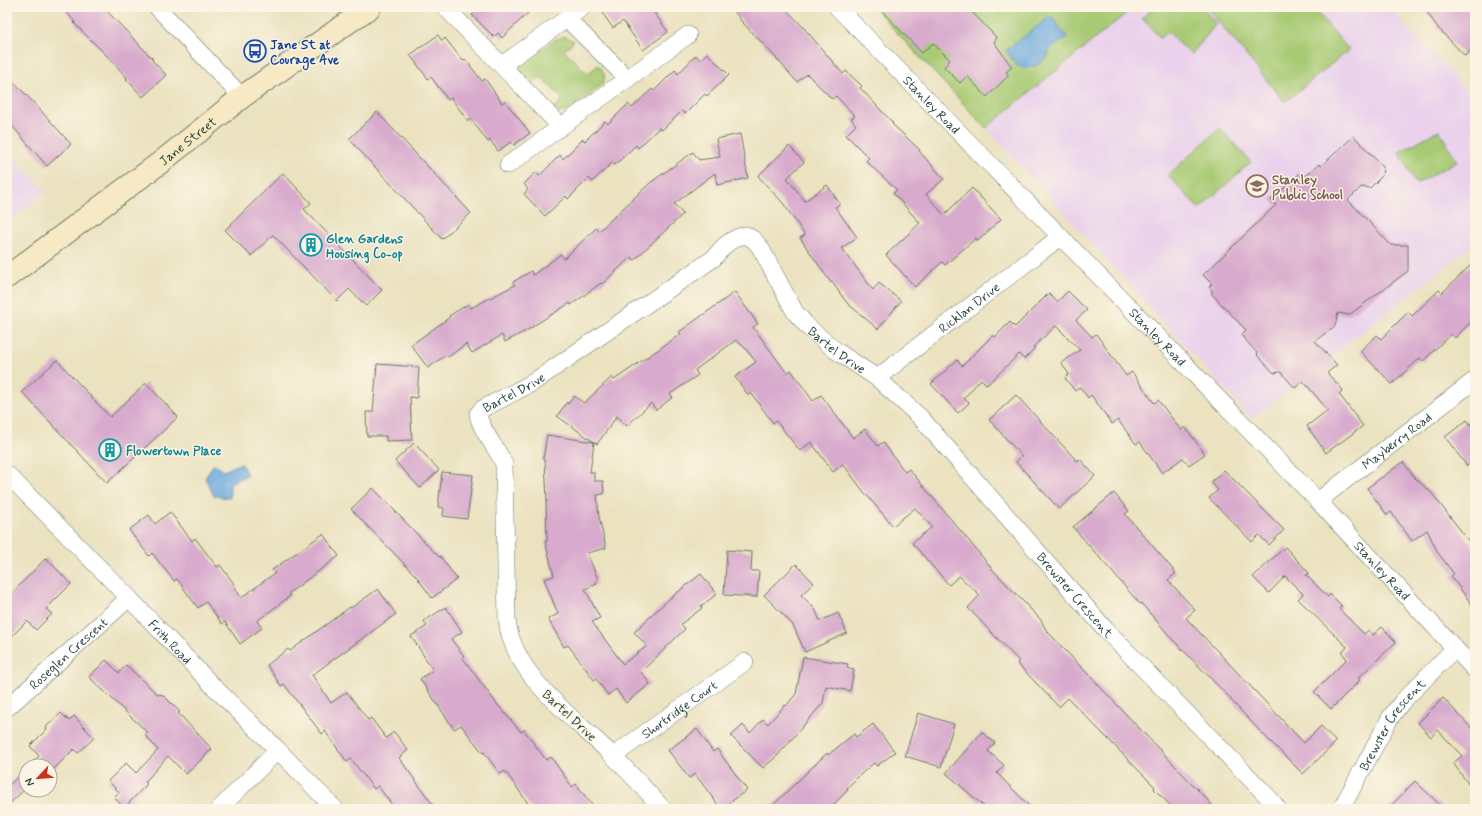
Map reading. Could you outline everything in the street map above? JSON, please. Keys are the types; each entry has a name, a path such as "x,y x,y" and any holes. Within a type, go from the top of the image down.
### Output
{"main road":[{"name":"Jane Street","path":"7,277 161,162 242,97 370,7"}],"street":[{"path":"157,7 242,97"},
{"path":"445,7 561,127"},
{"path":"502,65 583,7"},
{"name":"Stanley Road","path":"837,7 1318,500 1475,670"},
{"path":"567,19 628,79"},
{"path":"508,165 688,35"},
{"name":"Bartel Drive","path":"663,809 613,756 537,684 519,657 510,639 507,619 504,464 479,421 478,414 482,409 532,383 714,258 726,244 736,237 746,235 754,240 760,247 796,312 808,327 835,350 878,378"},
{"name":"Ricklan Drive","path":"878,378 1060,237"},
{"name":"Brewster Crescent","path":"878,378 920,417 1106,630 1278,809"},
{"name":"Mayberry Road","path":"1318,500 1475,380"},
{"name":"Frith Road","path":"7,474 335,809"},
{"name":"Roseglen Crescent","path":"7,708 129,598"},
{"name":"Brewster Crescent","path":"1341,809 1390,718 1402,702 1454,649"},
{"name":"Shortridge Court","path":"613,756 745,662"},
{"path":"219,809 278,750"}],"shaded area":[{"name":"Stanley Public School","path":"1134,7 1388,7 1475,99 1475,243 1252,419 986,128"},
{"path":"7,151 46,191 7,224"}],"green space":[{"path":"873,7 1134,7 986,128"},
{"path":"1154,7 1202,7 1216,24 1191,55 1168,32 1160,38 1142,18"},
{"path":"1206,7 1313,7 1349,50 1285,102"},
{"path":"565,36 574,41 564,50 588,74 598,65 603,72 604,78 603,84 567,112 556,113 552,110 563,99 540,77 529,86 514,70 555,40"},
{"path":"1220,128 1251,162 1199,209 1168,175"},
{"path":"1439,130 1457,161 1416,184 1399,152"}],"water":[{"path":"1051,16 1067,37 1048,51 1049,55 1035,66 1027,68 1017,66 1006,50"},
{"path":"241,463 247,475 230,483 230,498 214,496 205,478 214,464 224,471"}],"building":[{"path":"62,7 103,7 153,59 152,60 166,75 143,97 113,62 74,23 75,22"},
{"path":"480,7 534,7 502,38 498,33 494,37 472,15"},
{"path":"613,7 650,7 668,32 643,50 623,21 613,28 603,14"},
{"path":"731,7 784,7 843,74 846,71 862,86 860,88 893,123 892,124 920,150 919,151 944,179 926,194 944,215 972,188 1001,219 978,241 976,238 945,265 942,262 915,287 886,255 920,223 893,193 897,190 866,161 869,158 846,135 856,125 851,119 855,116 836,96 832,99 807,74 797,82 743,23"},
{"path":"878,7 967,7 997,38 994,42 1012,67 1006,72 1009,75 987,97 967,76 960,83 944,67 950,60 933,43 922,53"},
{"path":"1423,7 1475,7 1475,46 1465,56 1439,29"},
{"path":"438,35 442,41 445,38 463,61 465,59 482,81 485,79 502,103 505,101 530,133 514,145 511,142 498,151 490,140 488,142 471,119 468,121 451,98 448,100 431,77 428,79 410,55"},
{"path":"707,53 729,75 707,96 705,94 685,114 682,111 662,130 659,128 638,148 636,145 615,165 613,162 592,182 589,178 568,199 566,196 545,216 524,194 528,189 524,184 536,172 539,176 560,155 563,159 583,139 585,141 605,121 608,124 628,104 632,108 652,89 654,91 675,70 678,74 696,55 700,60"},
{"path":"7,75 71,144 47,166 7,120"},
{"path":"377,112 471,213 442,239 349,139"},
{"path":"740,134 748,178 717,185 715,173 674,204 683,214 634,260 631,257 602,284 601,283 571,305 570,303 533,327 505,342 502,335 472,353 466,344 448,357 446,355 428,368 411,345 450,317 449,316 468,304 471,308 515,285 513,282 531,271 533,275 561,254 564,259 596,228 599,231 650,183 693,152 699,160 720,157 716,139"},
{"path":"1354,136 1383,167 1382,176 1370,188 1361,187 1348,200 1391,245 1408,245 1408,271 1349,315 1338,313 1335,326 1315,341 1337,365 1327,373 1343,390 1339,394 1363,426 1326,453 1307,426 1328,410 1303,381 1295,388 1281,372 1274,373 1257,355 1258,354 1241,335 1246,330 1211,293 1213,292 1209,287 1212,284 1203,275 1276,205 1271,200 1300,173 1304,177 1319,164 1321,166"},
{"path":"789,146 804,162 787,178 805,201 827,185 840,204 835,207 857,237 842,248 873,290 879,283 901,301 878,329 847,303 832,282 831,283 800,238 805,235 783,203 758,176"},
{"name":"Glen Gardens Housing Co-op","path":"283,173 311,203 304,209 382,290 366,306 349,289 337,301 273,235 251,256 225,230"},
{"path":"1475,261 1475,318 1455,338 1451,334 1423,361 1420,358 1392,384 1360,351 1377,335 1381,339 1408,312 1412,316 1439,290 1442,293"},
{"path":"1068,291 1087,310 1076,320 1092,337 1096,334 1126,376 1132,372 1154,403 1158,400 1181,430 1185,427 1205,454 1189,465 1183,458 1162,473 1140,442 1136,444 1118,420 1112,424 1091,395 1088,398 1080,387 1075,391 1065,378 1069,374 1061,363 1080,350 1056,326 1033,347 1035,348 1024,359 1019,354 987,385 981,379 964,398 969,403 958,413 931,384 957,360 962,366 993,335 995,337 1010,322 1015,327 1049,293 1057,302"},
{"path":"735,292 758,324 753,327 787,373 791,370 813,401 821,395 853,438 865,429 878,446 883,442 905,472 909,469 994,571 1041,620 1046,630 1216,809 1174,809 1154,789 1155,787 1068,698 1059,707 1017,663 1019,661 968,608 980,595 959,576 949,585 912,543 932,527 915,508 893,526 864,492 843,464 833,472 811,442 800,451 776,421 773,423 751,393 748,395 735,377 756,362 745,348 736,340 695,370 698,375 670,394 673,397 656,410 651,403 627,426 617,416 597,444 557,416 567,402 568,404 574,396 584,403 612,377 614,380 681,334 679,332"},
{"name":"Flowertown Place","path":"57,360 110,417 146,383 178,417 107,483 22,392"},
{"path":"377,364 419,367 417,398 410,397 412,440 386,441 386,436 367,436 366,412 373,412"},
{"path":"1016,395 1077,461 1080,459 1095,476 1059,509 1016,462 1022,456 989,420"},
{"path":"1467,420 1475,431 1475,460 1467,466 1445,437"},
{"path":"547,435 594,442 590,472 594,472 594,481 603,481 604,494 597,495 599,517 606,548 587,553 598,579 596,580 597,584 585,589 600,618 592,622 623,664 647,646 634,632 669,599 701,574 717,594 681,624 685,629 641,672 650,684 626,703 616,689 608,695 596,679 594,680 568,645 564,647 548,619 558,614 544,579 554,576 545,541 547,541 547,501 545,460 543,459"},
{"path":"414,443 439,470 420,488 395,461"},
{"path":"1403,462 1415,478 1430,491 1475,549 1475,609 1451,576 1454,574 1438,553 1427,530 1412,541 1391,512 1387,515 1367,488"},
{"path":"1224,470 1284,530 1269,545 1259,535 1252,542 1209,498 1218,490 1211,482"},
{"path":"442,472 473,475 467,519 443,516 444,508 438,507"},
{"path":"373,488 439,557 440,556 457,579 432,598 416,576 351,509"},
{"path":"1114,493 1129,511 1125,514 1176,573 1168,580 1195,610 1186,618 1304,743 1321,726 1336,742 1303,774 1173,640 1073,527"},
{"path":"170,512 192,541 195,538 217,567 220,565 232,581 241,598 275,573 272,570 323,534 339,556 289,593 290,596 257,621 262,628 240,644 225,622 222,624 206,602 198,608 177,579 174,581 152,553 149,556 129,530 149,515 155,524"},
{"path":"1285,547 1309,573 1306,575 1328,597 1330,594 1342,606 1339,609 1364,634 1369,630 1373,635 1382,627 1396,642 1358,678 1360,680 1331,709 1314,692 1347,659 1342,653 1347,647 1298,599 1303,594 1285,576 1269,593 1253,577"},
{"path":"727,550 752,552 751,571 759,571 757,597 724,595"},
{"path":"46,558 71,584 46,609 52,614 36,630 27,621 7,641 7,598"},
{"path":"796,564 814,583 801,595 815,609 820,621 838,613 847,633 805,652 793,625 764,595"},
{"path":"378,589 396,614 312,675 331,703 347,692 368,720 371,718 386,738 394,732 408,750 399,758 436,809 395,809 378,786 374,789 351,759 347,762 325,731 322,734 284,684 281,686 267,665 288,649 290,651 350,607 351,608"},
{"path":"446,607 462,632 451,639 464,656 462,657 497,704 521,732 524,730 546,760 551,757 572,787 576,784 595,809 532,809 505,771 500,774 461,725 454,729 420,679 433,670 411,636 427,626 424,621"},
{"path":"803,657 848,664 847,668 854,670 850,691 826,686 823,703 778,755 763,768 731,736 743,725 750,733 763,719 768,724 785,705 786,706 796,694"},
{"path":"106,660 119,673 126,665 157,694 163,695 212,749 186,774 168,756 145,782 147,784 124,808 114,797 119,792 108,781 126,763 136,773 158,750 145,735 148,733 89,677"},
{"path":"1443,698 1475,732 1475,793 1453,763 1462,756 1438,730 1431,737 1418,723"},
{"path":"61,713 69,721 74,716 94,738 78,753 74,749 58,765 58,758 37,758 39,756 30,746 47,729 46,727"},
{"path":"918,713 954,724 941,767 905,756"},
{"path":"873,724 895,752 877,766 874,763 861,774 847,788 848,790 829,809 769,809 827,753 828,755 854,734 856,737"},
{"path":"697,729 713,752 717,749 747,790 721,809 695,774 689,778 668,750"},
{"path":"982,732 995,743 988,751 1004,765 997,773 1032,809 987,809 946,773"},
{"path":"18,777 18,796 7,806 7,787"},
{"path":"1415,781 1444,809 1388,809"}],"place":[{"name":"Jane St at Courage Ave","path":"255,51"},
{"name":"Stanley Public School","path":"1257,186"},
{"name":"Glen Gardens Housing Co-op","path":"311,245"},
{"name":"Flowertown Place","path":"110,450"}]}
